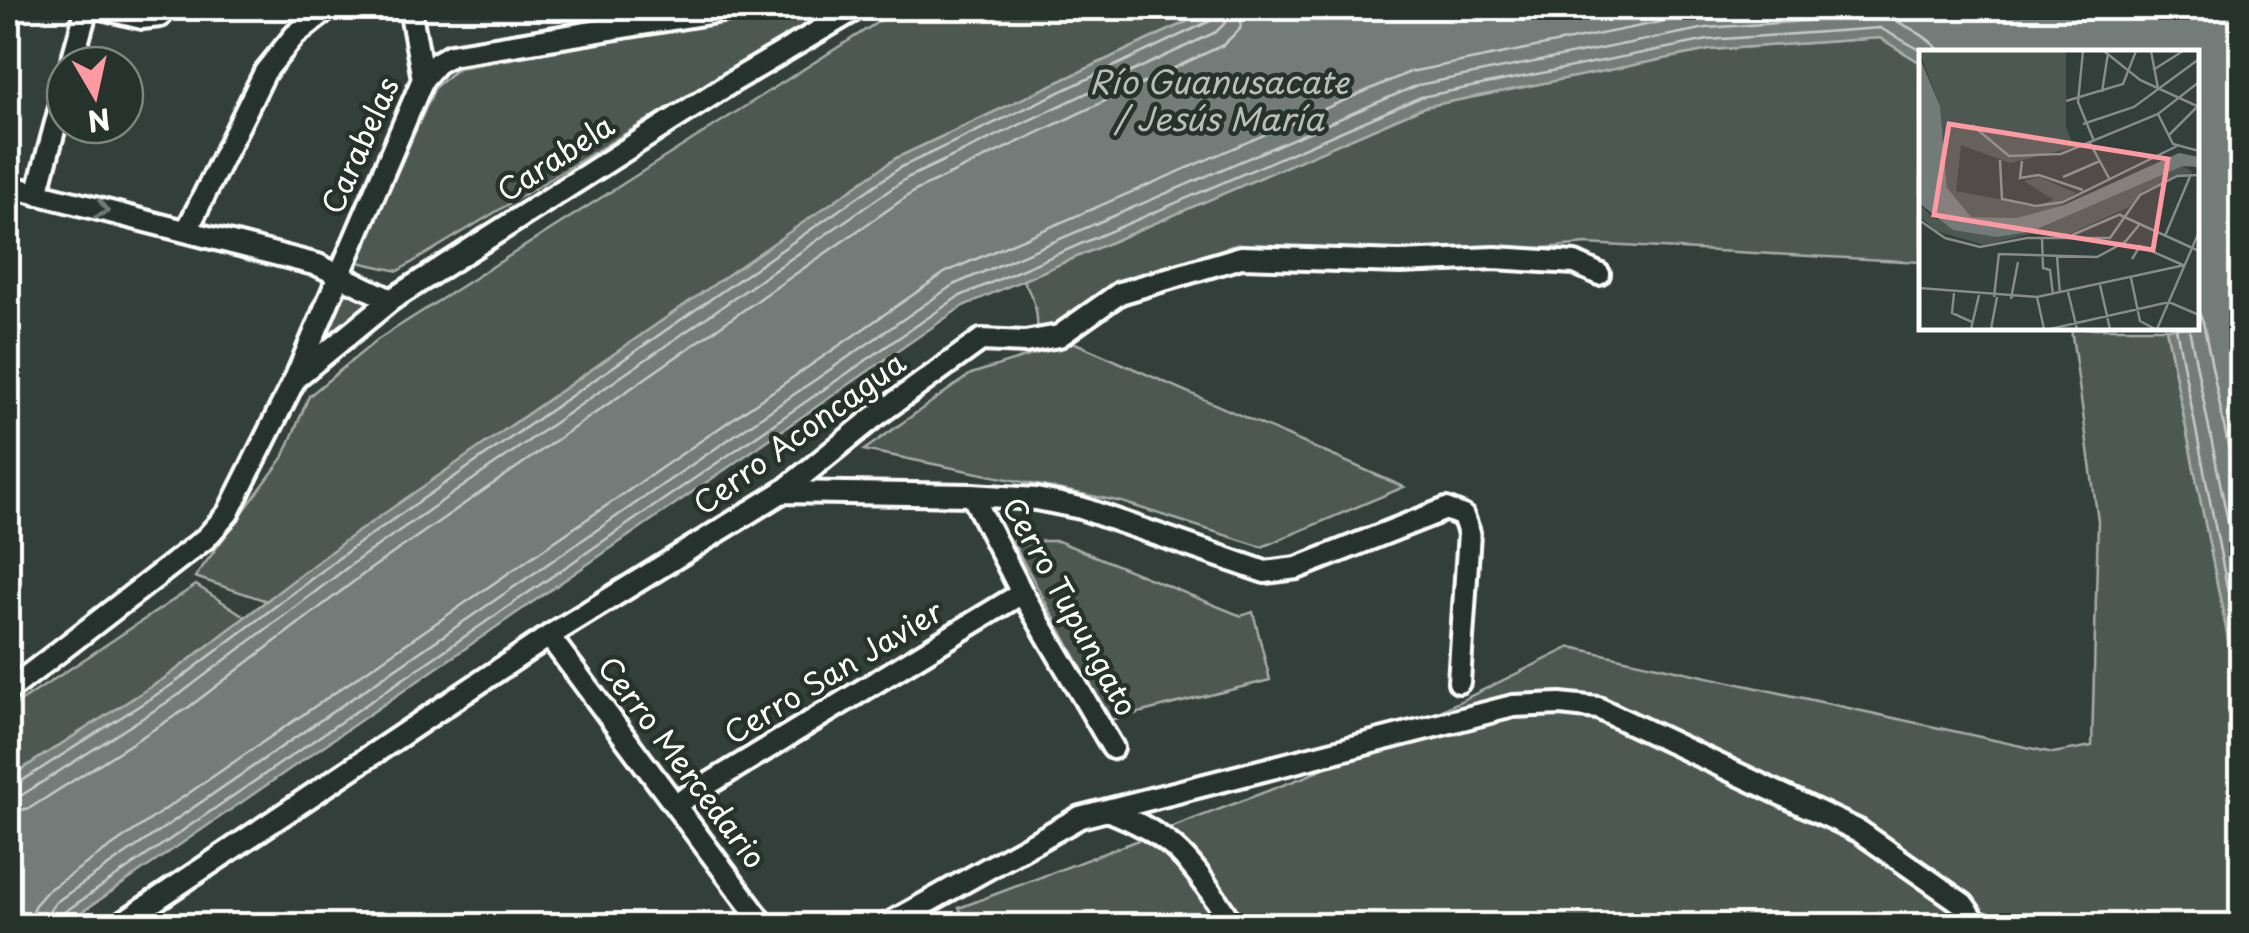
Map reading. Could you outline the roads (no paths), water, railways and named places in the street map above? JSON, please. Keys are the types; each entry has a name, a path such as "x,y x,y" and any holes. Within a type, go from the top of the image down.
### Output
{"street":[{"path":"77,45 87,8"},
{"path":"101,8 142,18 160,16 164,8"},
{"path":"187,230 265,72 295,35 329,8"},
{"path":"410,8 422,79"},
{"path":"595,8 599,31"},
{"name":"Carabelas","path":"8,691 218,526 228,514 296,377 422,79 437,63 451,55 740,8"},
{"name":"Carabela","path":"296,377 390,300 732,82 858,8"},
{"path":"37,194 50,145"},
{"path":"8,186 338,272 390,300"},
{"name":"Cerro Aconcagua","path":"117,926 549,636 782,492 981,340 1025,342 1058,336 1120,293 1241,256 1400,262 1494,258 1575,263 1599,274"},
{"path":"782,492 972,494 1036,499 1081,508 1265,572 1297,568 1446,509 1464,516 1469,533 1460,682"},
{"name":"Cerro Tupungato","path":"972,494 1022,593 1112,748"},
{"name":"Cerro San Javier","path":"676,804 1022,593"},
{"name":"Cerro Mercedario","path":"549,636 765,926"},
{"path":"885,926 1080,816 1513,706 1560,704 1598,708 1859,832 1964,904 1978,926"},
{"path":"1107,810 1145,824 1185,855 1233,926"}],"water":[{"name":"Río Guanusacate / Jesús María","path":"1216,8 2241,8 2241,727 2227,633 2166,330 2199,330 2199,50 1919,50 1919,62 1880,38 1709,50 1424,107 963,306 63,925 8,925 8,778 168,676 346,540 896,158"}]}
